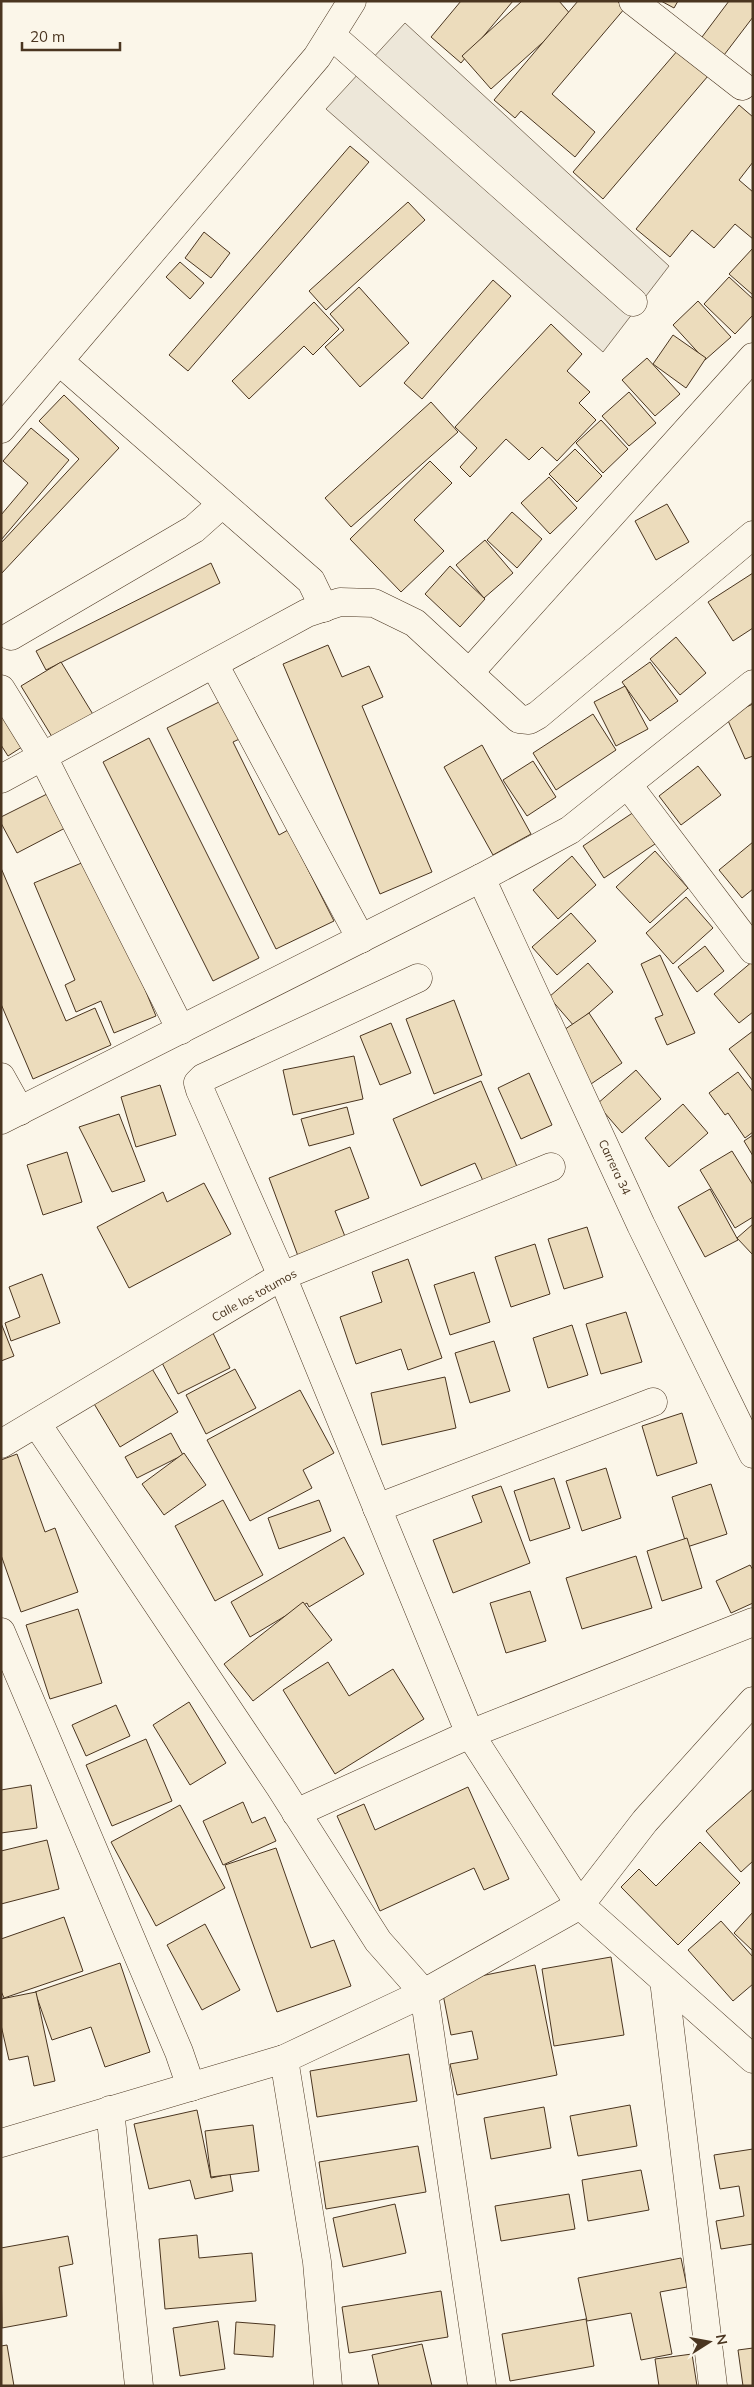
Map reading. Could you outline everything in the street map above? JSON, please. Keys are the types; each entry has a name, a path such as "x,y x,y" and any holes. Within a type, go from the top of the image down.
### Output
{"street":[{"path":"1,428 317,56 352,1"},
{"path":"633,1 742,86"},
{"path":"331,35 633,302"},
{"path":"469,673 753,357"},
{"path":"59,361 311,581 324,608"},
{"path":"11,636 194,529 222,504"},
{"path":"1,779 307,613 340,602 374,603 415,622 519,719 529,720 538,715 753,535"},
{"path":"214,664 361,939"},
{"path":"1,1077 10,1116 482,878 570,830 753,684"},
{"path":"1,689 43,757 181,1030"},
{"path":"628,785 753,950"},
{"name":"Carrera 34","path":"482,878 641,1225 753,1454"},
{"path":"418,978 203,1078 198,1083 200,1090 282,1276 470,1734 580,1905 753,2059"},
{"name":"Calle los totumos","path":"1,1444 282,1276 551,1167"},
{"path":"377,1508 653,1402"},
{"path":"37,1424 296,1813 378,1941 424,1992 482,2386"},
{"path":"296,1813 470,1734 753,1622"},
{"path":"1,1632 175,2042 191,2086"},
{"path":"1,2143 284,2059 424,1992 580,1905 645,1821 753,1701"},
{"path":"664,1980 713,2386"},
{"path":"284,2059 317,2262 328,2386"},
{"path":"110,2110 139,2386"}],"shaded area":[{"path":"405,23 669,266 603,352 326,109"}],"building":[{"path":"461,1 513,1 461,63 431,37"},
{"path":"522,1 559,1 572,16 491,89 462,56"},
{"path":"578,1 617,1 625,8 552,94 595,132 575,157 521,111 515,118 494,100"},
{"path":"661,1 678,1 674,8"},
{"path":"729,1 753,1 753,17 721,59 699,41"},
{"path":"678,50 708,76 603,199 573,172"},
{"path":"739,105 753,117 753,162 739,180 753,192 753,239 735,224 714,248 692,230 670,257 636,229"},
{"path":"350,146 369,162 188,371 169,355"},
{"path":"408,202 425,220 326,310 309,291"},
{"path":"204,232 230,253 211,278 185,258"},
{"path":"753,248 753,295 729,274"},
{"path":"180,262 204,283 190,299 166,277"},
{"path":"729,277 753,299 753,315 735,334 704,304"},
{"path":"493,280 511,296 422,399 404,383"},
{"path":"359,287 409,343 360,387 325,347 344,330 330,314"},
{"path":"698,301 731,337 705,360 673,325"},
{"path":"314,302 339,329 313,355 304,346 249,399 232,381"},
{"path":"551,324 582,354 567,371 590,392 579,403 596,420 557,461 542,447 529,460 506,439 470,477 460,467 477,448 455,427"},
{"path":"673,335 706,358 686,388 653,364"},
{"path":"647,358 680,394 655,416 622,380"},
{"path":"629,392 656,423 629,446 602,416"},
{"path":"64,395 119,448 1,574 1,543 79,459 39,421"},
{"path":"431,402 458,432 351,527 325,498"},
{"path":"601,420 628,449 603,473 576,443"},
{"path":"31,428 69,460 1,540 1,515 28,483 3,461"},
{"path":"575,449 602,476 577,502 549,474"},
{"path":"430,461 452,483 414,520 444,551 401,592 350,539"},
{"path":"549,477 577,508 550,534 521,503"},
{"path":"667,504 689,542 656,560 635,521"},
{"path":"512,512 542,539 517,568 487,540"},
{"path":"485,540 513,573 484,598 456,565"},
{"path":"211,563 220,583 46,670 36,651"},
{"path":"450,566 485,599 460,627 425,594"},
{"path":"753,573 753,628 733,641 708,602"},
{"path":"676,637 706,673 680,695 650,659"},
{"path":"328,645 342,677 369,666 383,697 362,706 432,872 380,894 283,664"},
{"path":"61,662 94,716 54,740 21,686"},
{"path":"650,662 678,701 650,721 622,682"},
{"path":"625,686 648,729 616,746 594,702"},
{"path":"229,697 248,735 233,742 279,835 288,830 334,921 276,949 167,728"},
{"path":"753,704 753,756 745,759 726,716"},
{"path":"1,705 25,745 8,756 1,745"},
{"path":"593,714 616,750 556,790 533,753"},
{"path":"149,738 259,958 213,981 103,762"},
{"path":"482,745 531,834 493,855 444,767"},
{"path":"533,761 556,797 527,816 503,780"},
{"path":"698,766 721,795 681,825 659,796"},
{"path":"49,793 67,827 17,853 1,823 1,817"},
{"path":"634,812 655,844 604,878 583,846"},
{"path":"753,842 753,889 742,898 719,870"},
{"path":"655,851 688,888 650,923 616,887"},
{"path":"572,856 596,885 558,919 533,890"},
{"path":"91,859 156,1016 114,1033 101,1001 76,1012 65,985 75,980 34,883"},
{"path":"1,868 66,1021 95,1008 111,1045 33,1079 1,1004"},
{"path":"686,897 713,928 673,964 646,933"},
{"path":"571,913 596,941 557,975 532,947"},
{"path":"705,946 724,971 697,992 678,967"},
{"path":"660,955 695,1033 667,1045 655,1018 663,1015 641,964"},
{"path":"753,961 753,1012 739,1023 714,994"},
{"path":"588,963 613,992 574,1026 549,997"},
{"path":"454,1000 482,1075 434,1094 406,1019"},
{"path":"589,1013 622,1063 588,1086 555,1036"},
{"path":"391,1023 411,1073 380,1085 360,1036"},
{"path":"753,1031 753,1081 729,1049"},
{"path":"354,1056 363,1099 293,1115 283,1070"},
{"path":"636,1070 661,1099 622,1133 597,1104"},
{"path":"738,1072 753,1092 753,1132 745,1138 728,1113 725,1115 709,1093"},
{"path":"529,1073 552,1125 521,1139 498,1088"},
{"path":"481,1081 518,1169 484,1183 475,1163 421,1186 393,1119"},
{"path":"160,1085 176,1135 136,1147 121,1097"},
{"path":"683,1104 708,1133 669,1167 645,1138"},
{"path":"347,1107 354,1134 309,1146 301,1119"},
{"path":"119,1114 145,1181 112,1192 79,1127"},
{"path":"753,1135 753,1156 744,1141"},
{"path":"350,1147 369,1198 335,1211 346,1239 298,1256 269,1178"},
{"path":"732,1151 753,1185 753,1217 735,1228 700,1170"},
{"path":"67,1152 82,1202 43,1215 27,1165"},
{"path":"204,1183 231,1234 129,1288 97,1227 163,1192 167,1202"},
{"path":"710,1189 738,1240 705,1257 678,1207"},
{"path":"753,1224 753,1255 737,1238"},
{"path":"587,1227 603,1277 564,1289 548,1239"},
{"path":"535,1244 550,1294 511,1307 495,1257"},
{"path":"408,1259 442,1358 408,1370 401,1349 356,1364 340,1317 382,1302 372,1272"},
{"path":"474,1272 490,1322 450,1335 434,1285"},
{"path":"42,1274 60,1323 11,1341 5,1323 20,1317 9,1287"},
{"path":"626,1312 642,1362 601,1374 586,1324"},
{"path":"1,1323 14,1356 1,1361"},
{"path":"572,1325 588,1375 548,1388 533,1338"},
{"path":"210,1327 230,1368 178,1394 157,1353"},
{"path":"494,1341 510,1391 470,1403 455,1353"},
{"path":"148,1362 178,1412 120,1447 90,1397"},
{"path":"235,1369 256,1408 206,1434 186,1395"},
{"path":"445,1377 456,1428 382,1445 371,1393"},
{"path":"300,1390 334,1453 303,1470 312,1488 250,1521 207,1440"},
{"path":"682,1413 697,1463 657,1476 642,1426"},
{"path":"171,1433 183,1455 137,1478 125,1457"},
{"path":"184,1453 206,1485 164,1515 142,1484"},
{"path":"17,1454 45,1532 55,1528 78,1592 21,1612 1,1555 1,1460"},
{"path":"606,1468 621,1518 582,1531 566,1481"},
{"path":"554,1478 570,1528 530,1541 514,1491"},
{"path":"711,1484 727,1534 687,1547 672,1497"},
{"path":"501,1486 530,1563 453,1593 433,1540 482,1522 472,1496"},
{"path":"223,1500 263,1575 215,1601 175,1526"},
{"path":"319,1500 331,1531 279,1549 268,1518"},
{"path":"344,1537 364,1574 309,1607 307,1603 250,1637 231,1602"},
{"path":"687,1538 702,1588 662,1601 647,1551"},
{"path":"636,1556 652,1608 582,1629 566,1578"},
{"path":"750,1565 753,1570 753,1603 731,1613 716,1581"},
{"path":"530,1591 546,1641 506,1653 490,1603"},
{"path":"303,1602 332,1640 253,1701 224,1664"},
{"path":"78,1609 102,1683 50,1699 26,1625"},
{"path":"328,1662 349,1696 393,1669 424,1719 335,1774 283,1690"},
{"path":"189,1702 226,1763 190,1785 153,1725"},
{"path":"116,1705 130,1736 86,1756 72,1725"},
{"path":"146,1739 172,1801 112,1826 86,1765"},
{"path":"31,1785 37,1828 1,1833 1,1790"},
{"path":"468,1787 509,1879 484,1890 474,1868 380,1911 337,1816 364,1804 375,1830"},
{"path":"753,1789 753,1861 741,1872 706,1831"},
{"path":"243,1802 252,1823 265,1817 276,1841 223,1865 203,1821"},
{"path":"180,1805 225,1888 156,1926 111,1842"},
{"path":"47,1840 59,1889 1,1904 1,1851"},
{"path":"700,1842 740,1883 678,1945 621,1887 639,1869 656,1886"},
{"path":"276,1848 311,1948 334,1940 351,1986 277,2012 225,1865"},
{"path":"753,1912 753,1951 734,1933"},
{"path":"64,1917 83,1971 4,1998 1,1991 1,1939"},
{"path":"721,1921 753,1957 753,1984 733,2001 688,1950"},
{"path":"205,1924 240,1990 202,2010 167,1945"},
{"path":"611,1957 624,2035 554,2046 542,1969"},
{"path":"120,1963 150,2052 105,2067 91,2027 52,2040 35,1992"},
{"path":"535,1965 557,2075 457,2095 450,2064 478,2059 472,2031 451,2035 441,1984"},
{"path":"36,1992 55,2081 34,2086 28,2056 9,2060 1,2025 1,1999"},
{"path":"409,2054 417,2101 317,2117 310,2071"},
{"path":"630,2105 637,2146 578,2156 570,2116"},
{"path":"544,2107 551,2148 491,2159 484,2118"},
{"path":"197,2110 211,2178 230,2174 233,2191 195,2199 190,2180 149,2189 134,2124"},
{"path":"253,2125 259,2171 211,2177 205,2131"},
{"path":"418,2146 426,2192 326,2209 319,2162"},
{"path":"753,2149 753,2244 721,2249 716,2221 744,2216 739,2186 720,2189 714,2155"},
{"path":"641,2170 649,2210 588,2221 582,2180"},
{"path":"569,2194 575,2229 501,2241 495,2206"},
{"path":"395,2204 406,2253 343,2267 333,2218"},
{"path":"197,2235 199,2258 252,2253 256,2301 165,2309 159,2239"},
{"path":"68,2236 73,2264 59,2267 67,2316 2,2328 1,2248"},
{"path":"681,2258 687,2287 660,2292 672,2354 641,2360 631,2313 587,2321 578,2278"},
{"path":"441,2291 448,2337 349,2353 342,2307"},
{"path":"586,2319 594,2366 510,2381 502,2334"},
{"path":"218,2321 225,2369 180,2376 173,2328"},
{"path":"236,2322 275,2325 273,2357 234,2354"},
{"path":"422,2344 432,2386 379,2386 372,2355"},
{"path":"7,2345 14,2386 1,2386 1,2346"},
{"path":"753,2348 753,2386 743,2386 738,2350"},
{"path":"692,2354 697,2386 659,2386 655,2359"}]}
